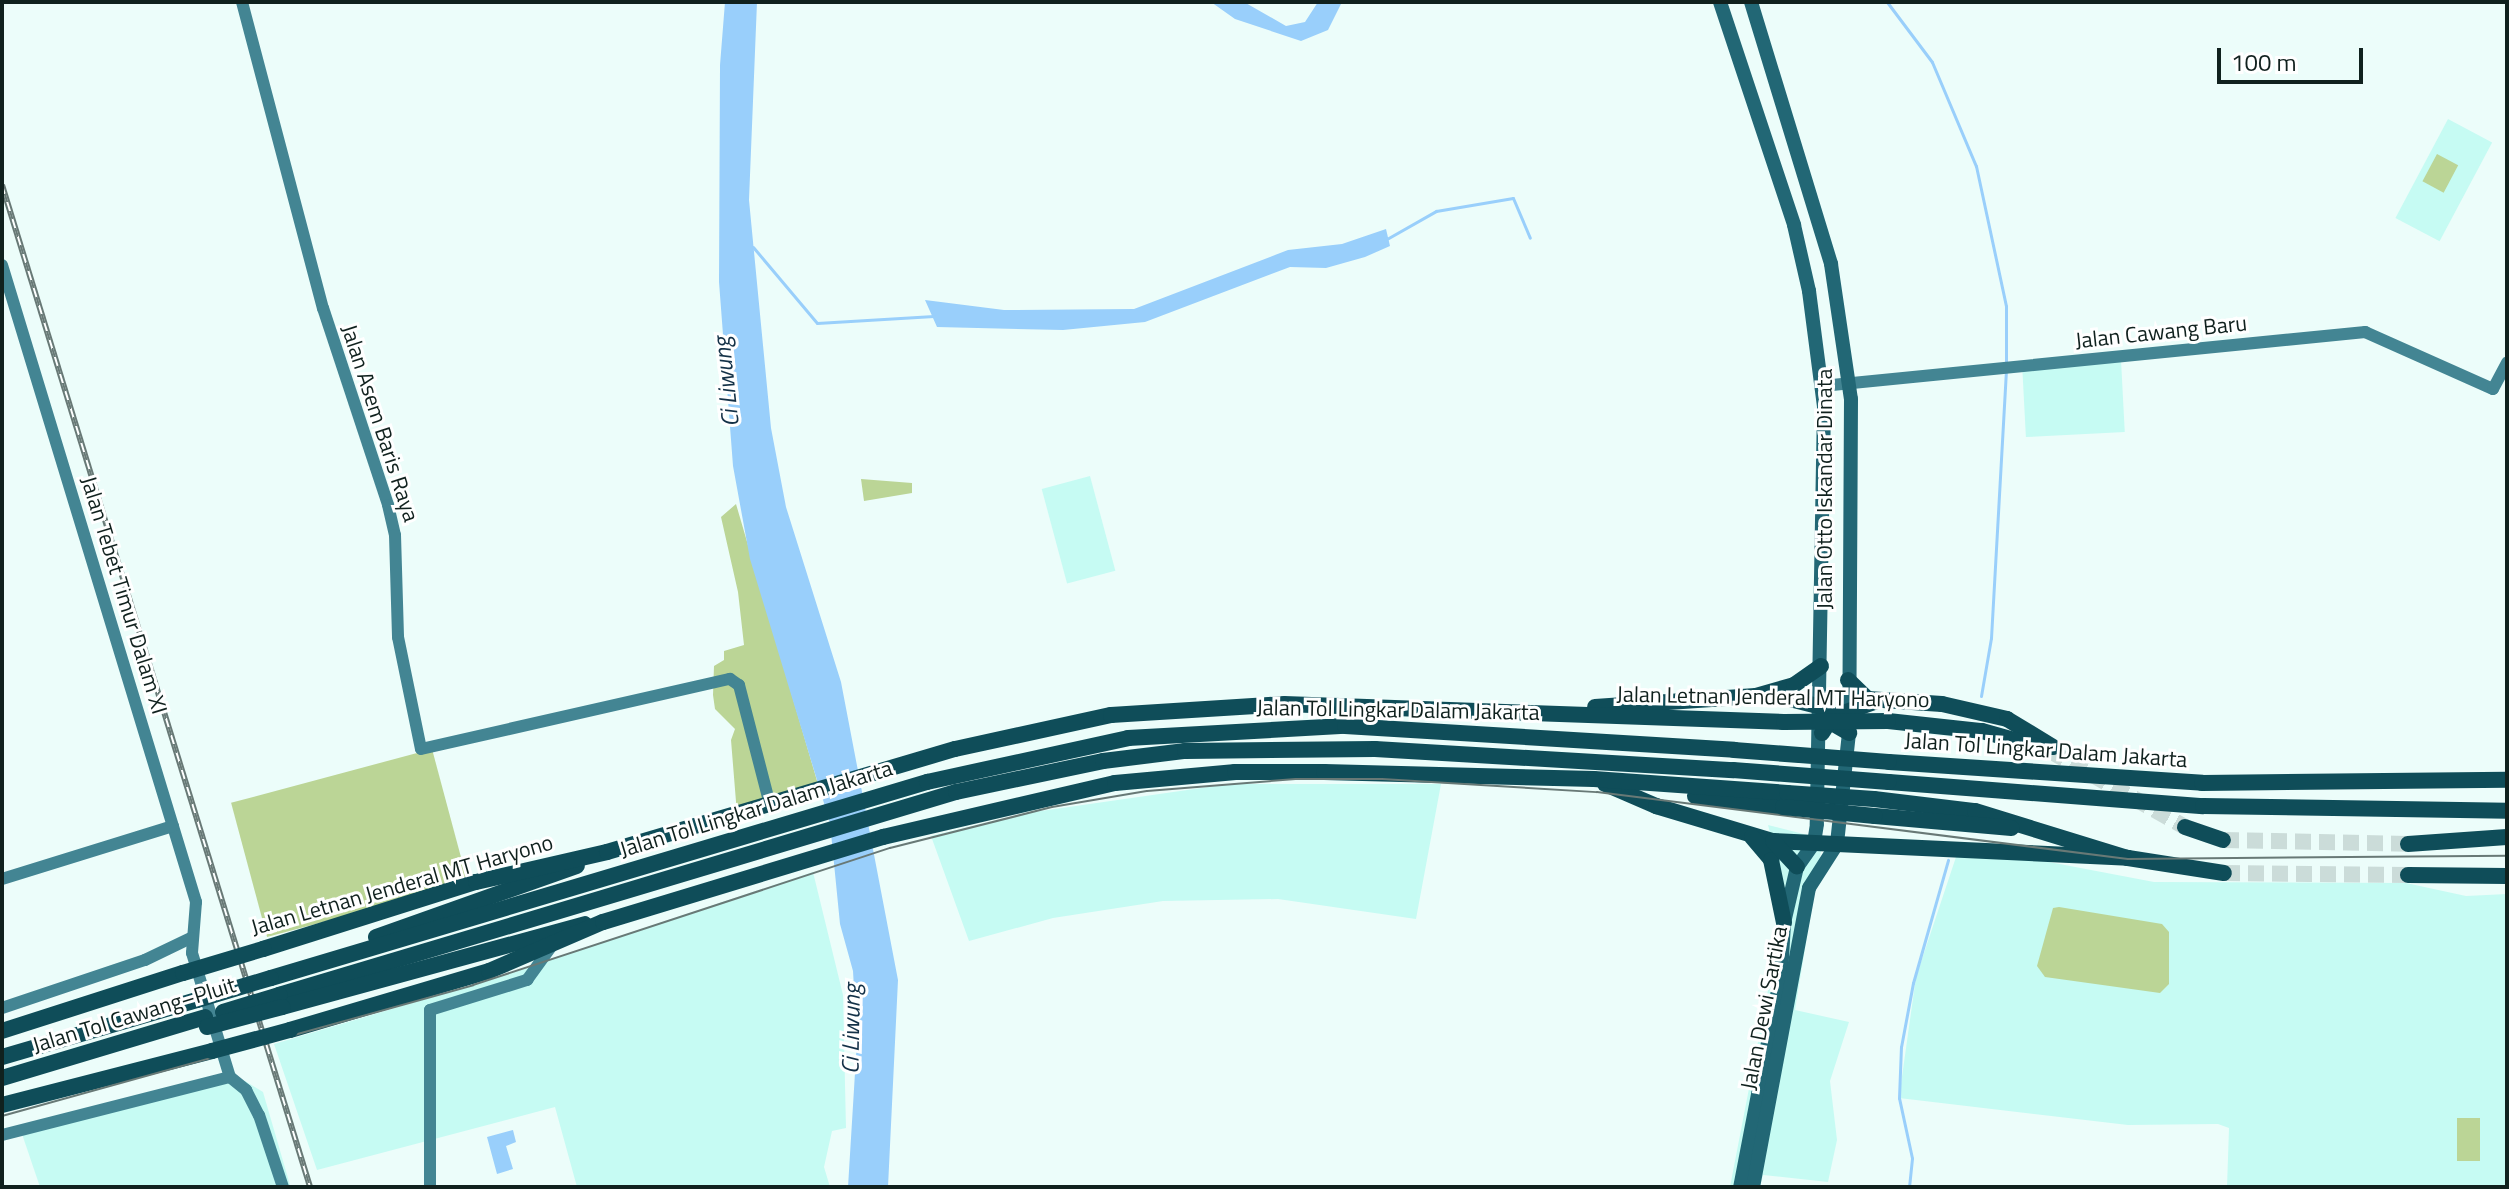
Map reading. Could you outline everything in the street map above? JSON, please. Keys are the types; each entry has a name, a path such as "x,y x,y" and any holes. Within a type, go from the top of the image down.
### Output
{"highway":[{"path":"1756,696 1794,685 1821,666"},
{"path":"1848,680 1857,693 1879,701"},
{"path":"1574,713 1615,704 1787,696 1849,733"},
{"name":"Jalan Letnan Jenderal MT Haryono","path":"2,1031 507,873 607,852 1024,731 1147,711 1284,704 1574,713 1674,721 1888,721 1982,731 2051,749 1985,713 1879,701"},
{"path":"1824,720 1879,701"},
{"name":"Jalan Tol Lingkar Dalam Jakarta","path":"278,976 868,798 997,763 1205,730 1345,726 2202,783 2461,782 2507,778"},
{"name":"Jalan Tol Lingkar Dalam Jakarta","path":"280,1001 874,816 1029,775 1185,751 1390,749 1733,770 2203,806 2400,808"},
{"path":"280,1001 554,930 603,922 883,837 1067,792 1197,775 1324,772 1594,779 1874,808 1975,811 2057,833 2128,858"},
{"path":"1594,779 1656,806 1773,841 2128,858 2224,873"},
{"path":"2400,808 2507,801"},
{"path":"2400,808 2507,811"},
{"path":"2185,827 2223,840"},
{"path":"1752,837 1771,860 1784,923"},
{"path":"2408,844 2507,839"},
{"path":"1773,841 1797,867"},
{"path":"278,976 450,907 607,852"},
{"path":"2408,875 2507,876"},
{"path":"2,1105 290,1030 489,971 551,947 603,922"},
{"name":"Jalan Tol Cawang–Pluit","path":"2,1057 278,976"},
{"name":"Jalan Tol Cawang–Pluit","path":"2,1078 280,1001"}],"main road":[{"name":"Jalan Otto Iskandar Dinata","path":"1720,2 1794,225 1822,386 1821,666 1824,720 1814,843"},
{"name":"Jalan Otto Iskandar Dinata","path":"1751,2 1831,264 1850,385 1849,733 1837,844"},
{"name":"Jalan Dewi Sartika","path":"1740,1187 1781,975 1784,923 1797,867 1814,843"},
{"name":"Jalan Dewi Sartika","path":"1753,1187 1809,888 1837,844"}],"street":[{"name":"Jalan Asem Baris Raya","path":"242,2 323,308 388,505 395,535 398,637 421,749 730,679 739,685 770,805"},
{"name":"Jalan Tebet Timur Dalam XI","path":"2,265 196,902 192,953 230,1077"},
{"name":"Jalan Cawang Baru","path":"1822,386 2365,332 2493,389 2507,363"},
{"path":"2,879 173,826"},
{"path":"2,1008 179,947 191,938"},
{"path":"179,947 192,953"},
{"path":"430,1187 430,1010 527,980 551,947"},
{"path":"2,1135 230,1077 246,1090 259,1115 283,1187"}],"shaded area":[{"path":"725,2 757,2 749,200 771,428 786,507 841,682 898,980 888,1187 848,1187 857,1040 853,971 840,924 830,823 750,559 733,466 719,282 720,65"},
{"path":"1211,2 1244,2 1286,26 1305,22 1318,2 1342,2 1328,30 1301,41 1235,19"},
{"path":"2448,119 2492,142 2440,241 2395,218"},
{"path":"1386,229 1390,246 1365,257 1326,268 1290,267 1145,322 1063,330 937,327 925,300 1004,310 1134,309 1288,250 1342,244"},
{"path":"2121,360 2125,432 2026,437 2022,365"},
{"path":"1090,476 1115,571 1067,584 1042,489"},
{"path":"1229,784 1441,784 1416,919 1278,899 1163,901 1053,918 969,941 931,836 1027,813"},
{"path":"1768,825 1823,839 1795,1010 1849,1022 1830,1081 1837,1140 1828,1182 1763,1175 1760,1187 1730,1187 1773,964 1780,872"},
{"path":"1960,845 2154,882 2406,883 2466,896 2507,894 2507,1187 2227,1187 2229,1128 2218,1124 2128,1125 1899,1098 1916,977"},
{"path":"813,872 843,995 846,1128 832,1131 824,1167 830,1187 577,1187 555,1107 317,1170 274,1044 473,985"},
{"path":"227,1079 245,1081 263,1092 290,1185 40,1187 22,1134"},
{"path":"513,1130 516,1142 506,1146 513,1169 497,1174 487,1137"}],"green space":[{"path":"2437,154 2458,165 2444,193 2422,181"},
{"path":"861,479 912,483 912,493 864,501"},
{"path":"736,504 820,791 737,814 731,740 735,729 715,709 713,695 714,666 724,660 724,651 744,645 738,592 721,517"},
{"path":"432,749 468,883 267,937 231,803"},
{"path":"2053,908 2162,924 2169,932 2169,984 2160,993 2045,977 2037,966"},
{"path":"2457,1118 2480,1118 2480,1161 2457,1161"}],"waterway":[{"path":"1887,2 1932,62 1976,166 2006,306 2006,363"},
{"path":"1385,240 1436,211 1513,198 1530,238"},
{"path":"753,247 817,323 934,316"},
{"path":"1981,696 1991,638 2006,371"},
{"path":"1909,1187 1912,1158 1899,1098 1901,1047 1913,983 1948,860"}],"tunnel":[{"path":"2050,751 2185,827"},
{"path":"2223,840 2408,844"},
{"path":"2224,873 2408,875"}],"tram line":[{"path":"2,1116 473,985 890,848 1052,807 1147,791 1296,779 1382,779 1597,792 2128,859 2507,856"}],"railway":[{"path":"2,185 310,1187"}],"water label":[{"name":"Ci Liwung","path":"726,382"},
{"name":"Ci Liwung","path":"851,1029"}]}
